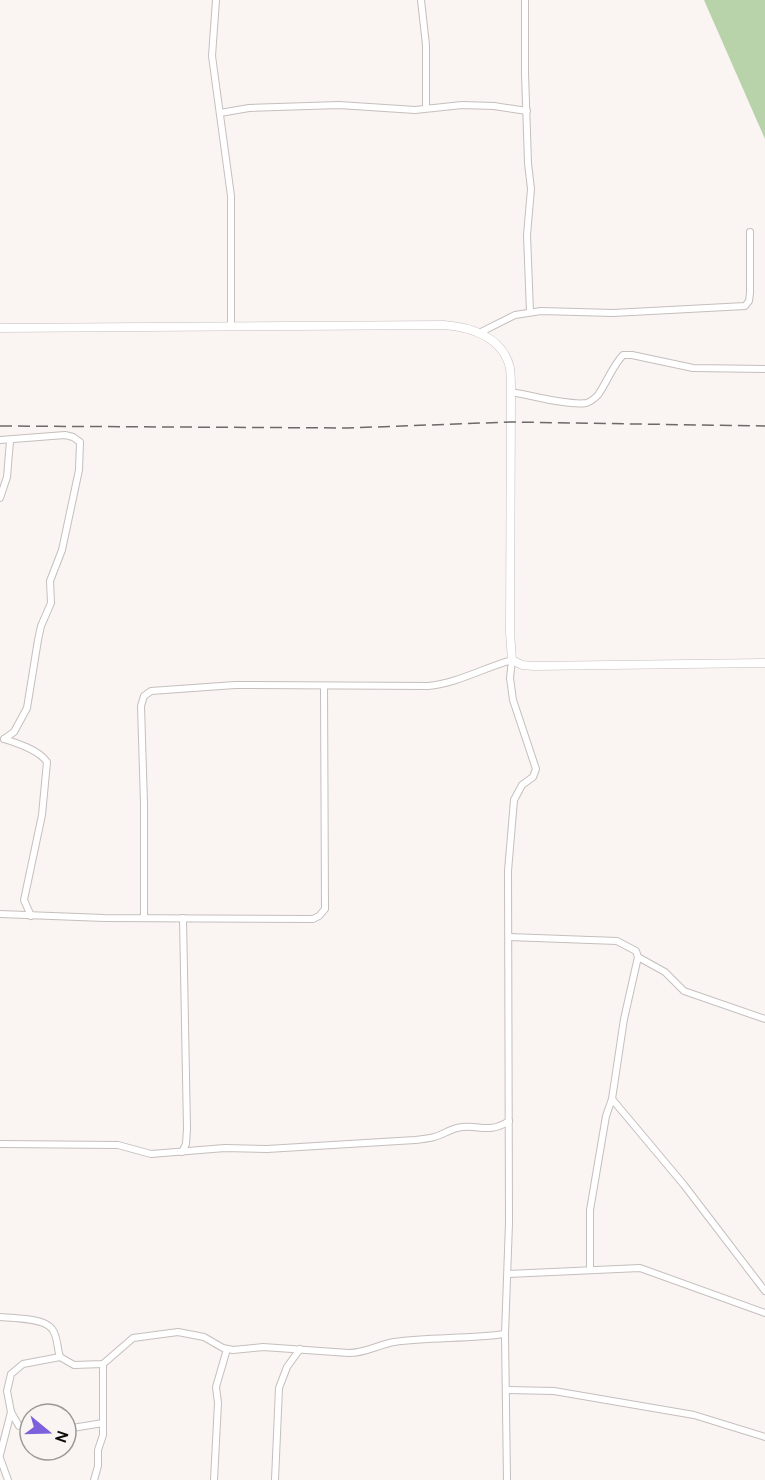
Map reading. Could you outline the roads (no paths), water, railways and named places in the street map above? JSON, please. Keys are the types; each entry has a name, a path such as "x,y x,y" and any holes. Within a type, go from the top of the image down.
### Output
{"street":[{"path":"216,0 212,56 231,196 231,327"},
{"path":"421,0 426,45 426,108"},
{"path":"525,0 528,163 531,189 527,235 530,312"},
{"path":"220,113 249,108 339,105 415,110 462,105 494,106 527,111"},
{"path":"479,333 515,315 530,312 614,313 745,306 749,301 750,293 750,232"},
{"path":"0,328 444,325 460,326 479,333 495,342 504,354 509,368 511,392 510,633 512,660 510,678 513,700 536,769 533,777 522,785 514,800 508,871 508,1274 505,1334 507,1480"},
{"path":"511,392 587,403 599,393 617,361 623,355 632,354 693,368 765,369"},
{"path":"0,440 65,435 80,442 79,470 64,543 50,580 51,603 41,626 27,708 14,732 2,739"},
{"path":"0,498 7,477 10,441"},
{"path":"144,918 141,706 144,696 151,691 235,685 442,684 466,678 491,666 512,660 522,665 534,666 765,663"},
{"path":"0,914 313,919 323,912 325,909 324,686"},
{"path":"2,739 18,743 47,762 42,815 24,900 31,916"},
{"path":"182,1152 186,1144 187,1129 183,918"},
{"path":"509,937 617,941 636,951 638,957 624,1019 612,1099 606,1116 590,1210 590,1269"},
{"path":"638,957 665,972 684,991 765,1019"},
{"path":"612,1099 684,1185 765,1292"},
{"path":"0,1144 107,1144 151,1154 225,1148 267,1149 356,1145 433,1138 455,1128 492,1128 508,1121"},
{"path":"508,1274 640,1268 765,1313"},
{"path":"0,1317 35,1320 49,1325 55,1335 60,1357"},
{"path":"18,1424 11,1412 8,1391 11,1374 23,1364 60,1357 74,1365 103,1364 133,1338 161,1334 191,1334 214,1341 227,1349 243,1350 262,1347 363,1353 394,1342 505,1334"},
{"path":"214,1480 218,1403 216,1387 227,1349"},
{"path":"275,1480 279,1388 287,1367 300,1349"},
{"path":"94,1480 103,1423 103,1364"},
{"path":"506,1390 554,1391 694,1415 765,1437"},
{"path":"8,1480 0,1456 11,1412"},
{"path":"78,1426 103,1423"}],"railway":[{"path":"0,426 348,428 510,422 765,426"}]}
